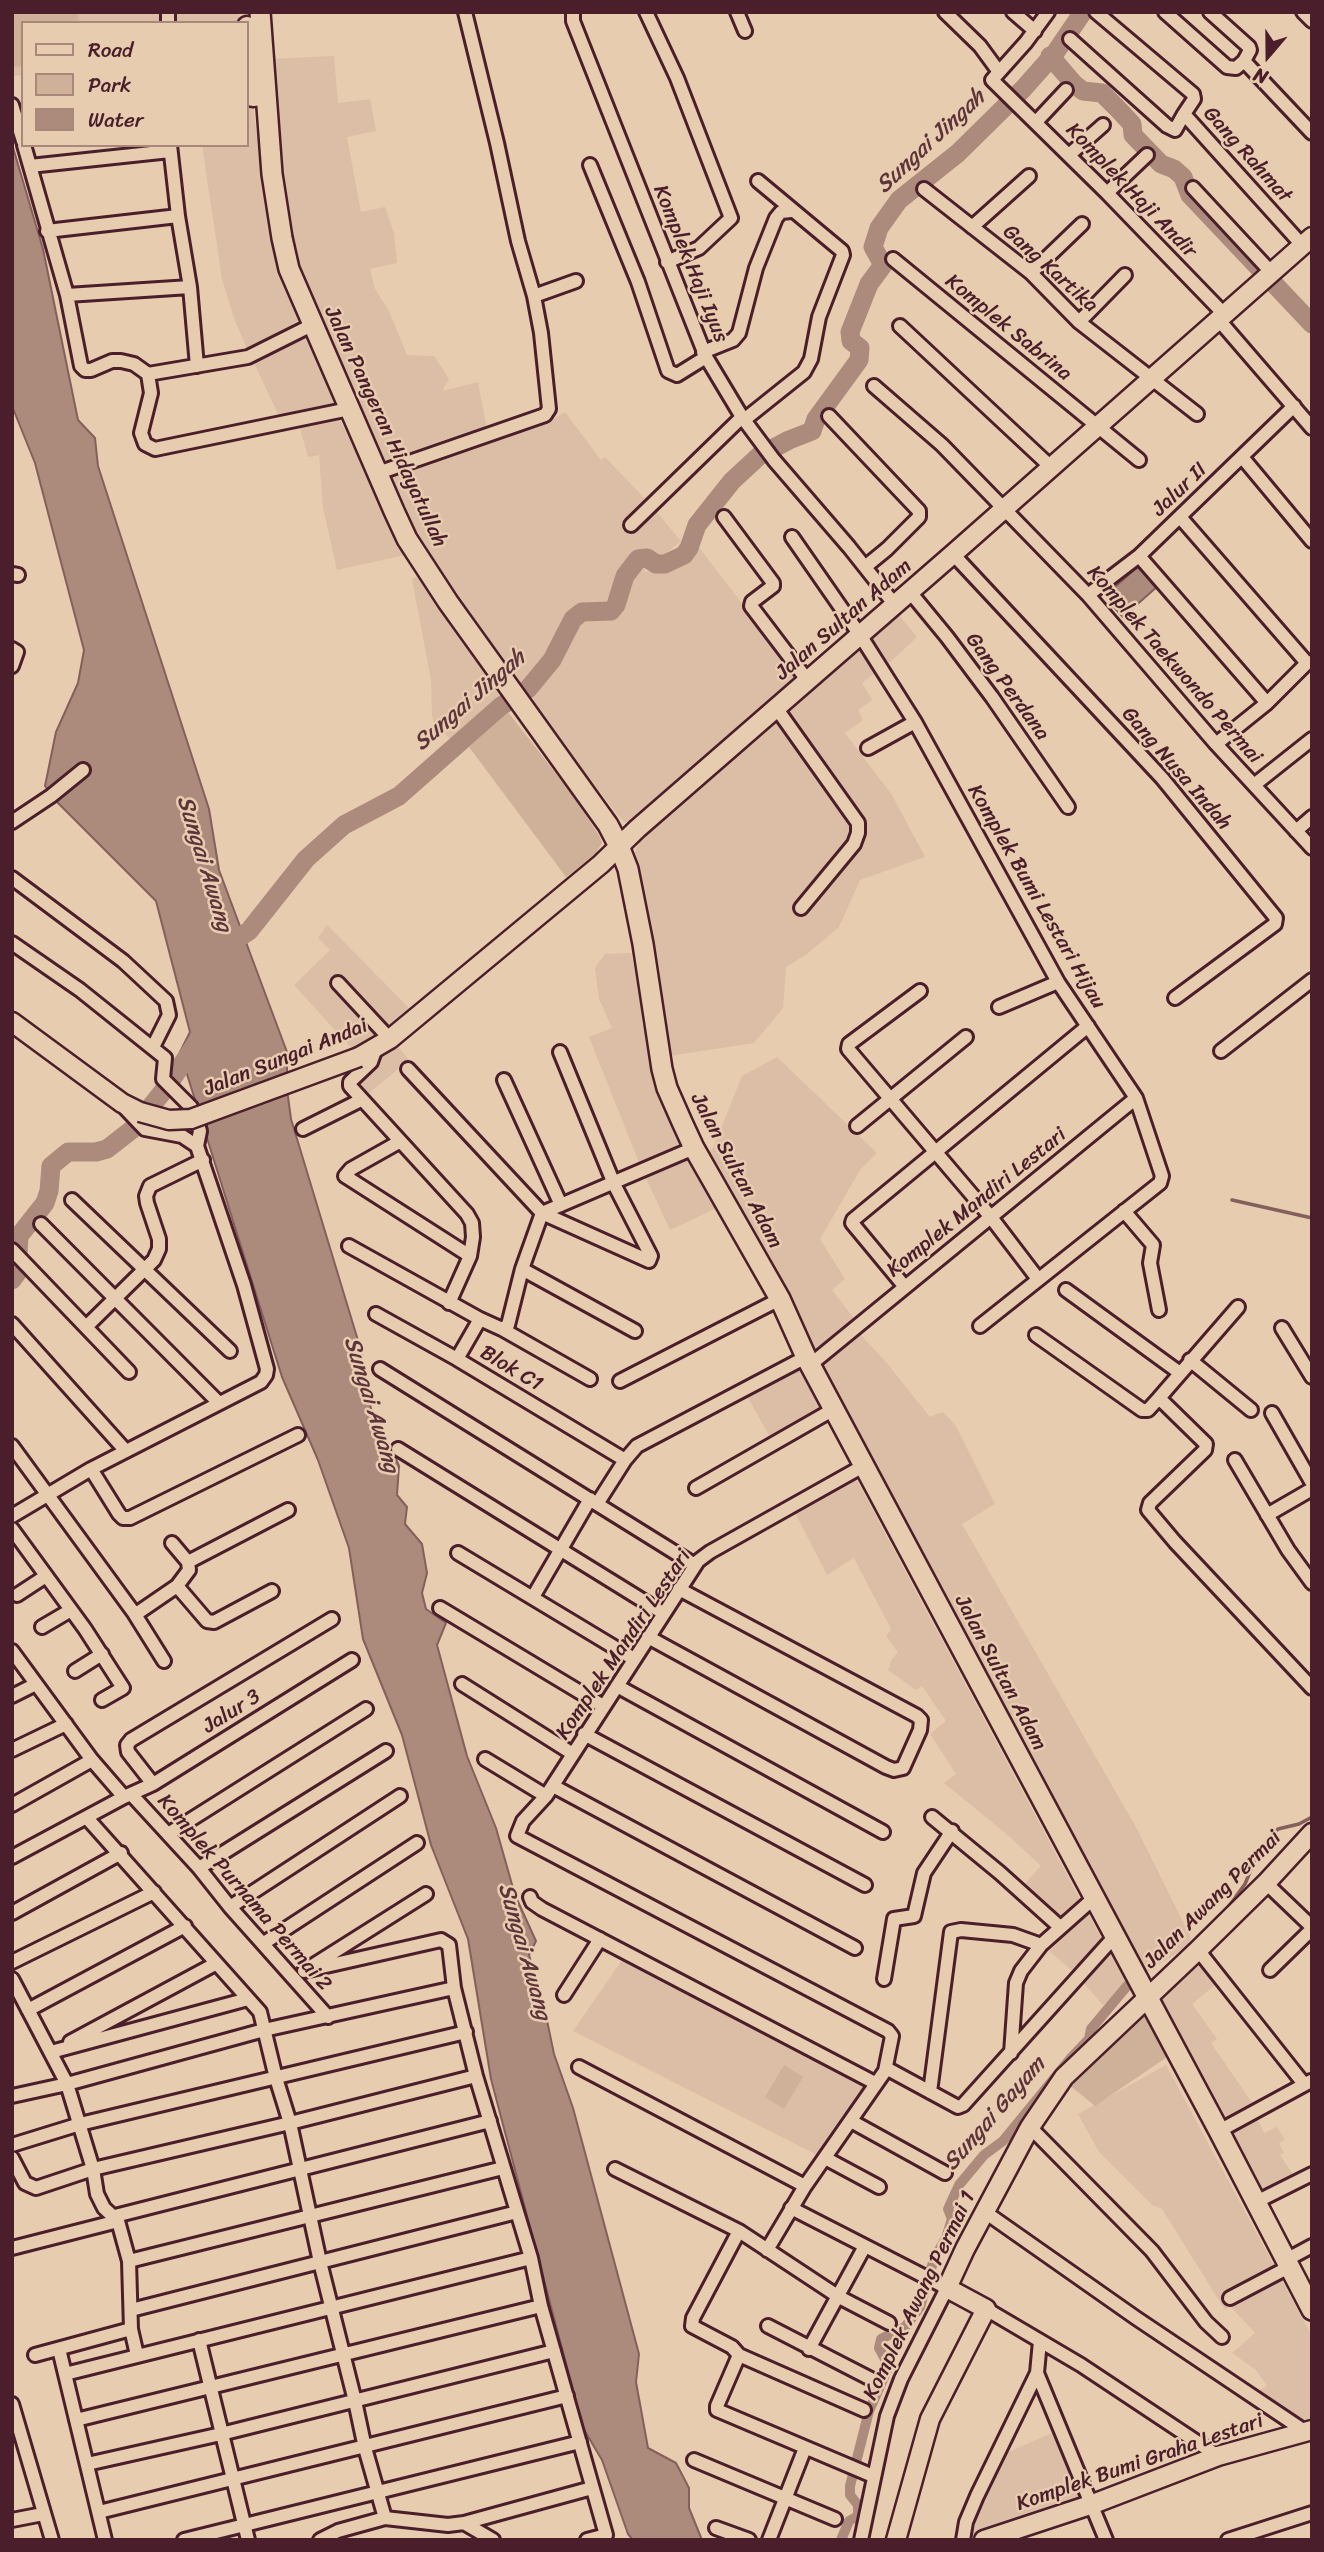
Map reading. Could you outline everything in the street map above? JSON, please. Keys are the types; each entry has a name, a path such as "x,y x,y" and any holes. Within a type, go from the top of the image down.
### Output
{"main road":[{"name":"Jalan Pangeran Hidayatullah","path":"260,12 255,97 289,269 312,325 407,539 448,602 608,825 620,846"},
{"name":"Jalan Sultan Adam","path":"620,846 628,869 643,944 662,1069 667,1088 694,1148 780,1299 808,1361 1312,2310"}],"street":[{"path":"377,473 548,412 541,333 534,296 518,241 465,12"},
{"name":"Komplek Haji Iyus","path":"573,12 573,22 704,355 743,418 774,460 895,604"},
{"path":"646,12 677,78 732,218 699,248 667,262"},
{"path":"737,12 745,31"},
{"path":"945,12 981,46 999,72 1048,12"},
{"path":"1013,12 1035,31"},
{"path":"1096,12 1193,94 1194,99 1184,114"},
{"path":"1165,12 1227,67 1236,68 1244,61 1249,47 1210,12"},
{"path":"1303,12 1312,21"},
{"path":"248,33 255,97"},
{"name":"Gang Rahmat","path":"1070,39 1167,126 1175,130 1184,114 1307,241"},
{"path":"1244,61 1312,133"},
{"name":"Komplek Haji Andir","path":"999,72 992,80 1107,193 1221,317 1312,428"},
{"path":"1036,122 1066,90"},
{"path":"12,105 21,136"},
{"path":"1069,155 1103,125"},
{"path":"24,147 67,295 81,366 85,370 112,361 121,361 134,364 148,374 248,356 312,325"},
{"path":"30,166 170,148 190,286 197,366"},
{"path":"1107,193 1147,155"},
{"path":"590,164 638,282 668,371 677,375 704,355 733,340 739,333 756,268 776,218 781,212 792,211"},
{"path":"972,227 1029,176"},
{"path":"631,525 743,418 804,372 811,359 819,317 843,255 842,251 758,181"},
{"path":"1193,188 1268,275"},
{"name":"Gang Kartika","path":"924,189 1031,273 1079,322 1197,414"},
{"path":"47,231 178,216"},
{"path":"1031,273 1082,224"},
{"name":"Jalan Sultan Adam","path":"620,846 1307,241"},
{"name":"Komplek Sabrina","path":"893,259 1139,460"},
{"path":"1079,322 1125,275"},
{"path":"534,296 576,281"},
{"path":"67,295 190,286"},
{"path":"900,326 1051,467"},
{"path":"148,374 151,393 141,433 145,444 155,449 349,409"},
{"name":"Komplek Taekwondo Permai","path":"874,386 942,446 1088,595 1216,744 1312,848"},
{"name":"Jalur II","path":"1088,595 1139,556 1294,406"},
{"path":"829,416 919,511 919,517 865,567"},
{"path":"1242,457 1312,541"},
{"path":"724,517 774,583 752,602 751,606 808,681"},
{"path":"1180,517 1309,662 1267,703 1216,744"},
{"name":"Komplek Bumi Lestari Hijau","path":"792,537 860,635 915,722 1058,982 1136,1098 1162,1176 1160,1183 1124,1211"},
{"name":"Gang Nusa Indah","path":"953,554 1162,778 1276,918 1275,924 1175,998"},
{"path":"1139,556 1267,703"},
{"name":"Gang Perdana","path":"910,592 992,697 1068,807"},
{"path":"12,649 17,652 17,656 12,666"},
{"path":"777,709 858,823 859,833 854,844 801,908"},
{"path":"868,748 915,722"},
{"path":"1254,785 1312,738"},
{"path":"12,822 83,770"},
{"path":"1296,831 1312,817"},
{"name":"Jalan Sungai Andai","path":"12,1022 135,1116 169,1120 191,1119 359,1057 383,1044 620,846"},
{"path":"12,878 123,961 166,1001 169,1015 153,1047"},
{"path":"12,943 80,990 165,1058 163,1079 191,1107 200,1131 197,1146"},
{"path":"1221,1051 1312,980"},
{"path":"999,1007 1058,982"},
{"path":"338,983 383,1044 350,1082 350,1086 470,1219 473,1237 470,1256 449,1303"},
{"path":"920,991 848,1046 990,1216 1038,1279"},
{"path":"905,1287 852,1222 1088,1026"},
{"path":"857,1126 889,1097 966,1037"},
{"path":"408,1069 542,1213 649,1261 651,1256 614,1184 560,1052"},
{"path":"504,1080 561,1205"},
{"name":"Komplek Mandiri Lestari","path":"533,1597 593,1501 637,1446 808,1361 905,1287 1136,1098"},
{"path":"303,1129 361,1100"},
{"path":"12,1516 125,1451 261,1382 267,1375 244,1285 197,1146 182,1136 135,1116"},
{"path":"399,1142 351,1169 345,1176 352,1183 470,1256"},
{"path":"502,1329 508,1325 522,1269 542,1213 694,1148"},
{"path":"86,1326 154,1260 159,1249 159,1239 146,1203 147,1189 154,1183 203,1160"},
{"path":"72,1200 230,1351"},
{"path":"979,1326 1124,1211 1153,1245 1150,1263 1159,1310"},
{"path":"41,1224 219,1403"},
{"path":"349,1246 590,1379"},
{"path":"17,1254 129,1372"},
{"path":"522,1269 635,1331"},
{"path":"1066,1290 1180,1373"},
{"path":"620,1381 780,1299"},
{"path":"1036,1335 1142,1410 1148,1410 1238,1307"},
{"name":"Blok C1","path":"376,1314 457,1359 625,1460"},
{"path":"457,1359 480,1319"},
{"path":"12,1324 125,1451"},
{"path":"1282,1328 1312,1377"},
{"path":"1190,1360 1251,1410"},
{"path":"380,1369 695,1565"},
{"path":"1159,1398 1207,1447 1150,1503 1148,1510 1312,1688"},
{"path":"696,1488 834,1409"},
{"path":"1272,1413 1312,1483"},
{"path":"92,1469 119,1514 130,1518 298,1435"},
{"path":"12,1446 134,1613 164,1661"},
{"path":"398,1449 663,1613"},
{"path":"1235,1460 1288,1550 1312,1583"},
{"name":"Komplek Mandiri Lestari","path":"865,1465 710,1552 695,1565 584,1734 550,1791 523,1821 517,1836 888,2031 892,2040 886,2068"},
{"path":"1267,1515 1312,1489"},
{"path":"188,1562 288,1510"},
{"path":"14,1537 71,1610 123,1688 102,1700"},
{"path":"134,1613 177,1586 189,1570 188,1562 172,1544"},
{"path":"458,1553 634,1659"},
{"path":"17,1595 46,1576"},
{"path":"177,1586 207,1621 214,1622 272,1591"},
{"path":"649,1637 887,1767 894,1770 903,1768 920,1730 917,1716 679,1589"},
{"path":"440,1608 603,1706"},
{"path":"42,1627 71,1610"},
{"path":"153,1784 128,1752 127,1745 131,1740 332,1619"},
{"name":"Komplek Purnama Permai 2","path":"12,1651 92,1760 168,1834 264,1943 299,1974 328,2017"},
{"path":"75,1671 102,1654"},
{"name":"Jalur 3","path":"12,1857 153,1784 352,1660"},
{"path":"12,1696 36,1684"},
{"path":"462,1684 573,1754"},
{"path":"617,1686 883,1832"},
{"path":"168,1834 366,1709"},
{"path":"12,1750 66,1724"},
{"path":"584,1734 865,1885"},
{"path":"199,1868 386,1751"},
{"path":"485,1759 855,1948"},
{"path":"12,1805 92,1760"},
{"path":"230,1907 400,1796"},
{"path":"932,1817 1060,1927"},
{"path":"88,1818 260,2012 290,2123 365,2448 385,2518"},
{"path":"884,1979 894,1919 914,1916 923,1873 952,1832"},
{"name":"Jalan Awang Permai","path":"1147,1998 1266,1883 1312,1833"},
{"path":"264,1943 417,1843"},
{"path":"12,1913 121,1853"},
{"path":"1266,1883 1312,1928 1269,1970"},
{"path":"12,1962 154,1892"},
{"path":"299,1974 426,1894"},
{"path":"530,1897 532,1902 542,1909 876,2083"},
{"path":"1011,2053 1016,1983 1021,1971 1041,1945 1094,1898"},
{"path":"28,2010 185,1926"},
{"path":"930,2092 951,1932 961,1930 1013,1935 1041,1945"},
{"path":"767,2250 805,2186 886,2068 958,2107 963,2105 1115,1936"},
{"path":"564,1995 600,1939"},
{"path":"299,1974 442,1940 449,1945 454,1988 476,2076 531,2258 541,2306 606,2535 587,2540"},
{"path":"1198,1950 1308,2082 1219,2131"},
{"path":"51,2052 215,1964"},
{"path":"12,1979 67,2084 93,2169 97,2194 104,2208 116,2219 129,2261 131,2329 136,2355"},
{"path":"12,2096 67,2084 264,2030 454,1988"},
{"name":"Komplek Awang Permai 1","path":"861,2540 887,2416 935,2282 985,2212 1030,2127 1064,2077 1147,1998"},
{"path":"51,2052 248,1999"},
{"path":"12,2145 80,2124 466,2032"},
{"path":"579,2067 805,2186"},
{"path":"12,2158 25,2183 36,2188 93,2169 476,2076"},
{"path":"12,2248 299,2169 490,2121"},
{"path":"851,2121 945,2173"},
{"path":"1030,2127 1152,2251 1206,2322 1222,2337"},
{"path":"825,2158 879,2187"},
{"path":"129,2261 503,2168"},
{"path":"615,2169 739,2231 839,2297 889,2323"},
{"path":"1256,2202 1312,2175"},
{"path":"792,2208 986,2309 1082,2365 1218,2456"},
{"path":"131,2310 517,2212"},
{"path":"985,2212 1136,2318 1309,2430"},
{"path":"739,2231 691,2322 692,2326 732,2347 739,2355 864,2410"},
{"path":"809,2349 865,2246"},
{"path":"1230,2298 1312,2246"},
{"path":"65,2374 531,2258"},
{"path":"76,2420 541,2306"},
{"path":"897,2540 930,2419 986,2309"},
{"path":"768,2326 871,2379"},
{"path":"35,2355 131,2329"},
{"path":"199,2340 248,2540"},
{"path":"963,2540 977,2496 1037,2373 1040,2341"},
{"path":"59,2349 105,2540"},
{"path":"87,2464 221,2434 554,2351"},
{"path":"739,2355 717,2406 718,2410 873,2476"},
{"path":"1037,2373 1106,2540"},
{"path":"99,2512 567,2396"},
{"path":"12,2404 52,2540"},
{"name":"Komplek Bumi Graha Lestari","path":"984,2540 1093,2504 1218,2456 1309,2430"},
{"path":"184,2540 580,2442"},
{"path":"769,2540 804,2448"},
{"path":"694,2460 835,2519"},
{"path":"320,2540 338,2531 385,2518 448,2525 464,2523 592,2488"},
{"path":"1228,2540 1312,2513"},
{"path":"12,2520 43,2514"},
{"path":"464,2523 493,2540"},
{"path":"716,2528 749,2540"}],"shaded area":[{"path":"12,12 239,12 240,21 21,21 21,75 12,76"},
{"path":"334,56 338,103 370,99 376,131 347,137 361,212 385,207 394,233 397,263 370,269 375,289 389,311 407,355 434,356 449,379 442,391 478,382 487,430 543,425 565,412 601,460 605,457 681,541 642,573 668,569 697,545 799,677 631,823 620,818 531,703 534,699 531,696 583,615 600,616 617,612 631,583 618,593 618,598 611,605 601,607 591,602 563,635 555,652 528,684 521,688 433,566 408,518 387,464 331,349 286,241 270,59"},
{"path":"253,106 266,205 280,270 300,320 262,343 247,348 222,279 202,147 248,147 248,107"},
{"path":"306,334 338,403 337,408 281,420 251,357"},
{"path":"338,416 394,529 410,554 337,570 323,508 319,455 308,457 299,424"},
{"path":"420,575 499,695 450,739 434,723 432,715 431,680 412,579"},
{"path":"898,614 917,637 886,666 867,640"},
{"path":"860,647 877,671 862,683 872,700 858,710 863,720 845,733 892,795 925,857 860,880 839,927 807,954 786,967 783,1008 754,1043 669,1056 635,852 640,840"},
{"path":"327,925 412,1011 353,1050 294,985 330,950 318,938"},
{"path":"631,953 640,994 642,1022 656,1083 685,1143 685,1150 642,1170 589,1037 612,1028 599,999 595,968 605,954"},
{"path":"396,1044 409,1060 362,1099 350,1090 379,1052"},
{"path":"777,1057 877,1153 860,1170 820,1239 845,1279 832,1290 856,1321 814,1357 705,1157 713,1148 742,1076"},
{"path":"692,1157 717,1208 670,1230 645,1176"},
{"path":"858,1332 930,1417 943,1412 956,1426 995,1504 962,1524 1137,1829 1191,1938 1186,1947 1149,1971 1140,1971 817,1368"},
{"path":"799,1365 822,1414 772,1441 746,1394"},
{"path":"853,1473 1083,1905 1062,1927 1017,1892 1041,1866 944,1783 956,1774 930,1734 946,1721 922,1686 916,1690 888,1670 898,1652 886,1636 891,1629 854,1558 827,1575 793,1509"},
{"path":"1088,1914 1128,1985 1116,1998 1103,2005 1074,1972 1049,1951"},
{"path":"1197,1959 1216,1984 1192,2004 1217,2039 1211,2043 1255,2107 1219,2128 1154,1999"},
{"path":"622,1960 866,2088 821,2157 573,2031"},
{"path":"1166,2065 1312,2336 1312,2425 1307,2427 1252,2394 1267,2386 1256,2370 1232,2353 1255,2333 1230,2306 1225,2310 1162,2209 1152,2205 1099,2152 1078,2114"},
{"path":"1256,2116 1264,2133 1277,2127 1285,2140 1279,2143 1284,2153 1280,2155 1298,2182 1260,2204 1223,2135"},
{"path":"1057,2431 1087,2498 1035,2521 971,2535 973,2516 999,2456"}],"green space":[{"path":"78,12 79,21 21,21 21,66 12,67 12,14"},
{"path":"508,712 575,798 600,837 602,843 595,854 566,877 469,747"},
{"path":"1142,2012 1167,2057 1095,2106 1067,2083"},
{"path":"784,2065 803,2077 784,2109 765,2097"}],"water":[{"name":"Sungai Awang","path":"12,144 43,249 78,420 95,438 98,466 209,809 219,870 287,1052 287,1089 291,1119 363,1357 360,1363 377,1433 392,1450 399,1466 397,1495 407,1507 405,1524 422,1544 427,1573 422,1593 426,1609 446,1623 437,1645 467,1756 496,1828 515,1895 536,1941 529,1955 554,2054 573,2108 639,2354 636,2382 648,2448 676,2463 689,2488 689,2508 702,2540 633,2540 628,2534 602,2460 583,2428 491,2079 468,1939 431,1845 402,1735 363,1639 349,1548 318,1460 282,1377 180,1052 190,1032 156,901 56,801 45,786 56,732 78,683 84,650 35,463 12,406"},
{"path":"1141,564 1159,585 1123,617 1110,603 1116,586"}],"waterway":[{"name":"Sungai Jingah","path":"223,951 226,946 249,931 306,859 344,825 399,796 501,706 528,689 552,660 573,619 582,612 611,611 616,605 625,576 638,559 647,558 656,564 665,564 684,555 697,525 732,481 759,456 812,431 816,419 859,360 860,348 851,341 850,332 869,284 883,265 873,247 879,228 899,200 958,153 1023,89 1055,53 1083,12"},
{"path":"1050,56 1083,91 1102,93 1117,108 1132,124 1133,135 1161,164 1174,169 1183,177 1190,195 1312,324"},
{"path":"12,1280 17,1273 19,1236 45,1203 51,1166 68,1152 96,1152 107,1149 134,1128 197,1042"},
{"path":"1232,1200 1312,1218"},
{"name":"Sungai Gayam","path":"1165,1969 1226,1910 1245,1884 1268,1839 1278,1829 1299,1824 1312,1817"},
{"name":"Sungai Gayam","path":"841,2540 849,2521 858,2516 858,2505 850,2495 850,2486 869,2411 889,2366 879,2348 881,2339 905,2327 920,2307 934,2259 946,2238 952,2219 948,2209 959,2185 984,2155 1003,2141 1089,2039 1091,2029 1127,1986"}]}
